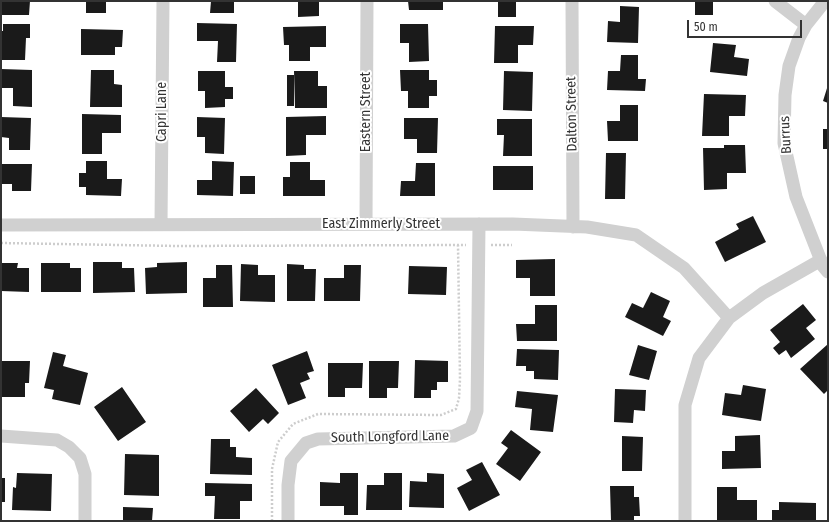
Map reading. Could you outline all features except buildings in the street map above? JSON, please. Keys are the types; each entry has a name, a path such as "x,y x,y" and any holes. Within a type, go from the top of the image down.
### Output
{"street":[{"name":"Capri Lane","path":"161,224 162,1"},
{"name":"Eastern Street","path":"366,224 367,1"},
{"name":"Dalton Street","path":"572,1 573,227"},
{"path":"775,1 806,25"},
{"name":"Burrus","path":"824,1 806,25 793,52 786,80 784,143 796,197 821,260 828,272"},
{"name":"East Zimmerly Street","path":"1,224 479,224 573,227 636,235 684,268 729,318"},
{"name":"South Longford Lane","path":"288,521 288,485 291,461 306,443 318,439 454,436 471,428 477,411 479,224"},
{"path":"685,521 685,404 700,358 729,318 764,293 821,260"},
{"path":"1,436 57,440 80,458 85,474 84,521"}],"path":[{"path":"1,243 177,246 512,245"},
{"path":"272,521 272,470 278,442 293,424 318,414 440,414 456,409 459,398 460,379 458,245"}]}
